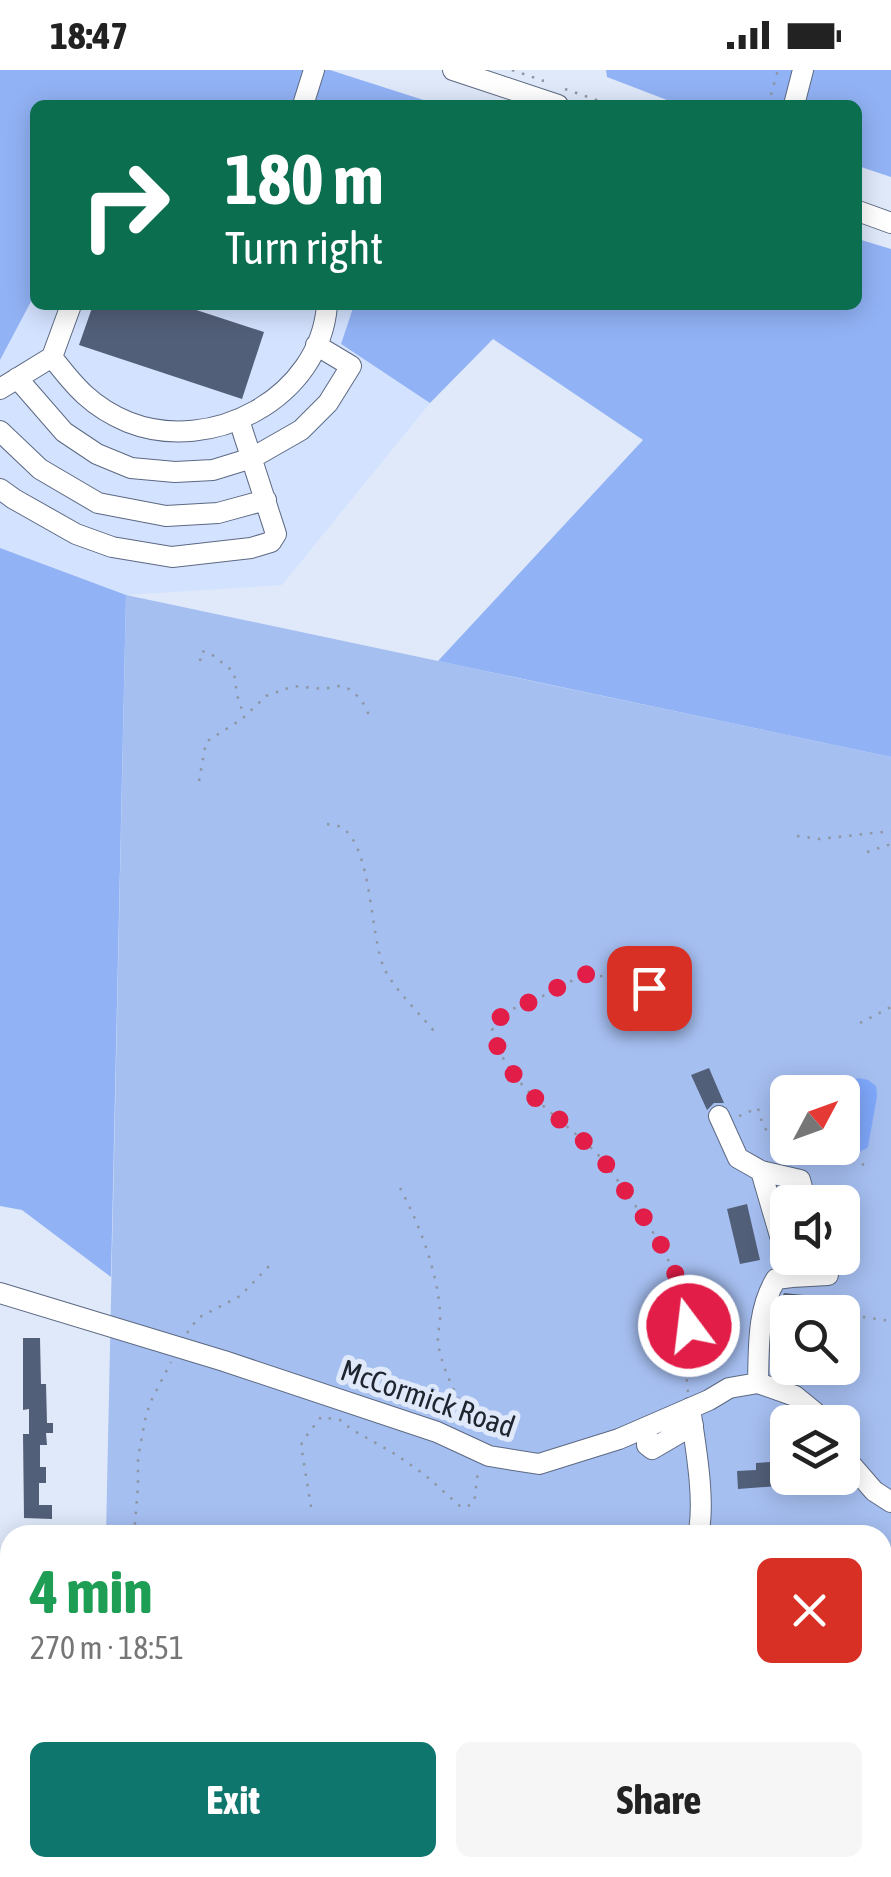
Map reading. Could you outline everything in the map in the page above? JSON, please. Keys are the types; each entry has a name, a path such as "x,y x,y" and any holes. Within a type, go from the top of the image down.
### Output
{"street":[{"path":"305,100 314,70"},
{"path":"452,70 543,100"},
{"path":"795,100 803,70"},
{"path":"862,212 891,223"},
{"path":"69,310 52,357 8,384 64,432 97,454 132,468 212,470 252,458 301,430 328,402 351,366 316,345"},
{"path":"52,357 76,389 102,409 132,423 174,432 207,430 239,420 286,390 321,336 326,310"},
{"path":"0,489 76,534 112,547 172,557 251,548 271,542 276,534 239,420"},
{"path":"0,431 40,469 98,503 166,516 218,513 266,500"},
{"path":"729,1116 738,1158 760,1171 800,1180 801,1185"},
{"path":"760,1171 792,1277"},
{"path":"806,1405 795,1396 758,1383 760,1322 767,1293 776,1279 828,1275"},
{"name":"McCormick Road","path":"0,1293 224,1361 436,1432 490,1456 539,1464 691,1416 729,1388 758,1383"},
{"path":"691,1416 701,1525"},
{"path":"860,1475 891,1502"}],"path":[{"path":"769,100 778,70"},
{"path":"200,661 202,651 234,672 242,710 248,712"},
{"path":"198,781 206,742 234,725 266,696 294,686 338,686 349,689 369,714"},
{"path":"327,824 343,828 366,872 386,973 438,1036"},
{"path":"797,836 820,839 891,831"},
{"path":"867,852 891,844"},
{"path":"691,1416 682,1337 689,1326 688,1318 679,1283 660,1242 594,1150 514,1077 496,1046 492,1030 504,1012 582,974 616,977 694,1006"},
{"path":"860,1022 891,1007"},
{"path":"729,1116 758,1108 770,1136"},
{"path":"860,1164 870,1166"},
{"path":"311,1507 301,1445 321,1417 340,1420 395,1454 461,1507 471,1505 475,1498 479,1478 478,1435 457,1398 438,1346 437,1288 411,1208 400,1188"},
{"path":"135,1525 138,1458 145,1420 178,1348 198,1318 240,1296 274,1262"},
{"path":"860,1317 891,1321"}],"shaded area":[{"path":"0,70 330,70 423,100 30,100 30,303 0,360"},
{"path":"606,70 891,70 891,177 862,167 862,100 667,100 607,77"},
{"path":"862,240 891,249 891,757 438,661 643,440 493,339 430,403 341,344 352,310 862,310"},
{"path":"30,303 30,310 352,310 341,345 430,403 282,585 126,595 0,548 0,360"},
{"path":"0,548 126,595 111,1277 22,1210 0,1206"},
{"path":"126,595 891,757 891,1525 106,1525"},
{"path":"860,1078 876,1086 877,1096 868,1147 860,1151"}],"building":[{"path":"91,310 196,310 264,332 242,399 79,345"},
{"path":"709,1068 724,1103 714,1103 707,1110 691,1075"},
{"path":"747,1204 760,1260 740,1264 727,1209"},
{"path":"23,1338 40,1338 41,1384 46,1384 47,1423 53,1423 53,1433 46,1433 47,1445 40,1445 40,1467 46,1467 46,1483 39,1483 39,1505 52,1505 52,1519 24,1518 23,1434 29,1434 29,1409 23,1410"},
{"path":"770,1462 770,1487 738,1489 737,1471 756,1470 756,1463"}],"route":[{"path":"649,988 616,977 582,974 504,1012 492,1030 496,1046 514,1077 594,1150 652,1228 679,1283 689,1326"}]}
